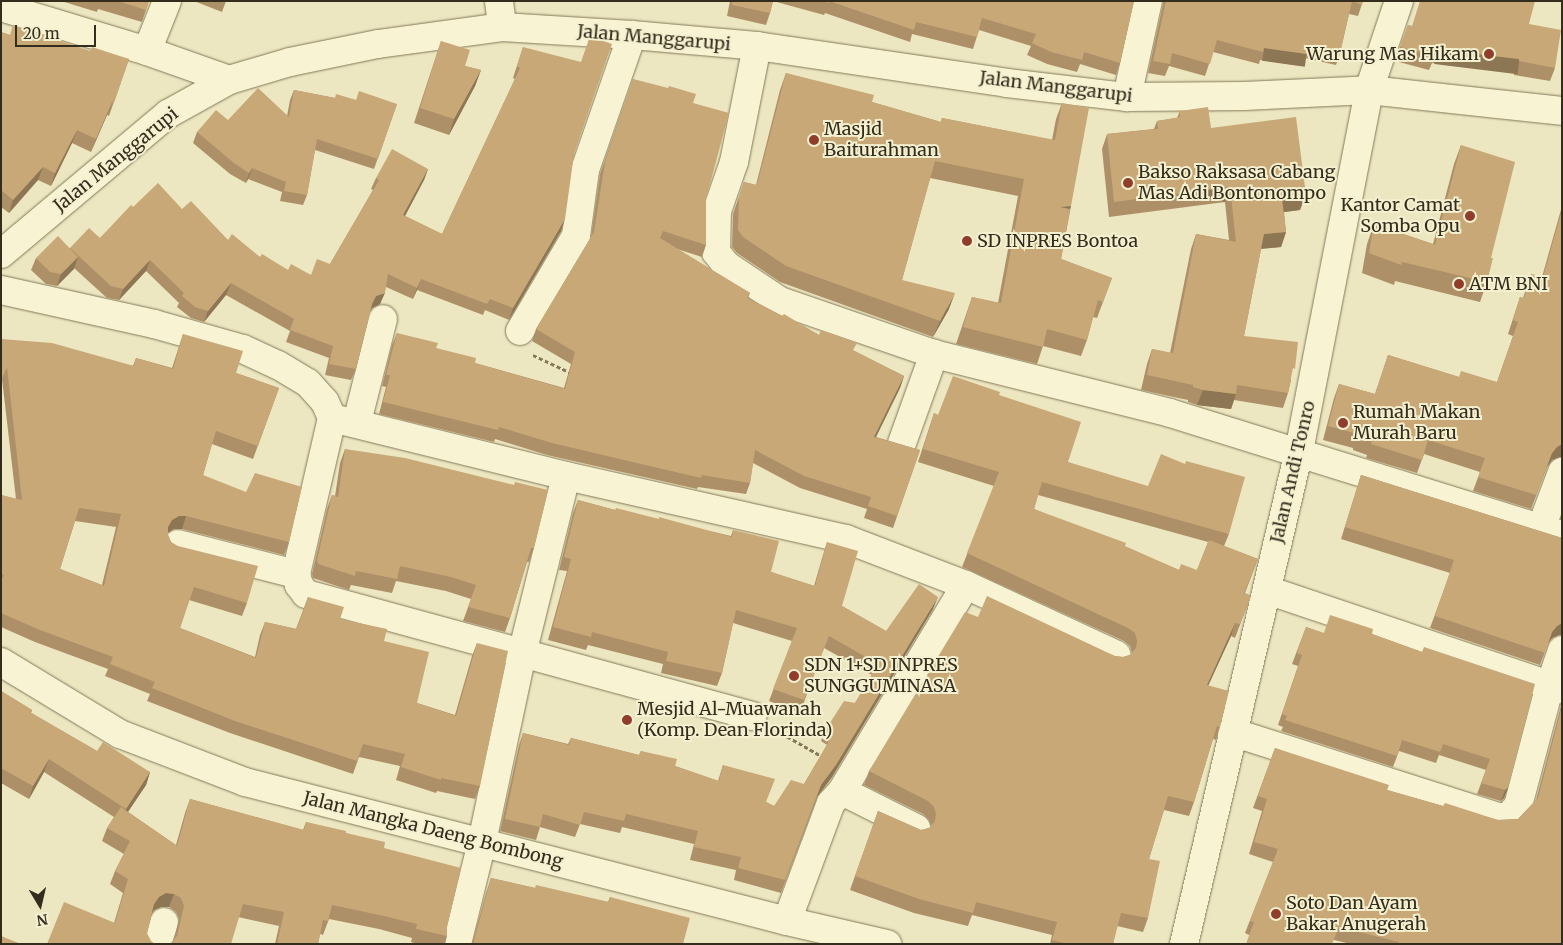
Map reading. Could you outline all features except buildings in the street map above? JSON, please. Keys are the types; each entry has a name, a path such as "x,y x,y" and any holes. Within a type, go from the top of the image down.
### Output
{"street":[{"path":"148,51 168,1"},
{"path":"1127,98 1148,1"},
{"name":"Jalan Andi Tonro","path":"1184,944 1232,732 1299,452 1369,90 1399,1"},
{"path":"1,6 148,51 229,80"},
{"name":"Jalan Manggarupi","path":"1,254 168,114 229,80 290,62 378,44 501,14 632,35 757,46 1007,83 1127,98 1244,96 1369,90 1562,111"},
{"path":"520,331 576,236 585,170 632,35"},
{"path":"757,46 734,162 717,211 716,244 720,258 780,301 934,354 1170,413 1552,531 1562,472"},
{"path":"1,290 154,324 243,349 278,365 308,383 345,420 566,476 846,539 966,585 1116,656"},
{"path":"383,319 345,420 296,574 299,585 306,594 522,654 672,692 753,716"},
{"path":"902,443 934,354"},
{"path":"456,944 482,842 522,654 566,476"},
{"path":"178,544 296,574"},
{"path":"787,921 831,803 842,791 966,585"},
{"path":"1266,590 1556,687"},
{"path":"1232,732 1498,817 1508,817 1518,806 1556,687 1562,650"},
{"name":"Jalan Mangka Daeng Bombong","path":"1,662 120,734 191,764 245,782 787,921 886,944"},
{"path":"842,791 916,828"}],"path":[{"path":"520,331 518,339 533,355 578,376"},
{"path":"753,716 828,760 842,791"}],"place":[{"name":"Warung Mas Hikam","path":"1489,54"},
{"name":"Masjid Baiturahman","path":"814,140"},
{"name":"Bakso Raksasa Cabang Mas Adi Bontonompo","path":"1128,183"},
{"name":"Kantor Camat Somba Opu","path":"1470,216"},
{"name":"SD INPRES Bontoa","path":"967,241"},
{"name":"ATM BNI","path":"1459,284"},
{"name":"Rumah Makan Murah Baru","path":"1343,423"},
{"name":"SDN 1+SD INPRES SUNGGUMINASA","path":"794,676"},
{"name":"Mesjid Al-Muawanah (Komp. Dean Florinda)","path":"627,720"},
{"name":"Soto Dan Ayam Bakar Anugerah","path":"1276,914"}]}
